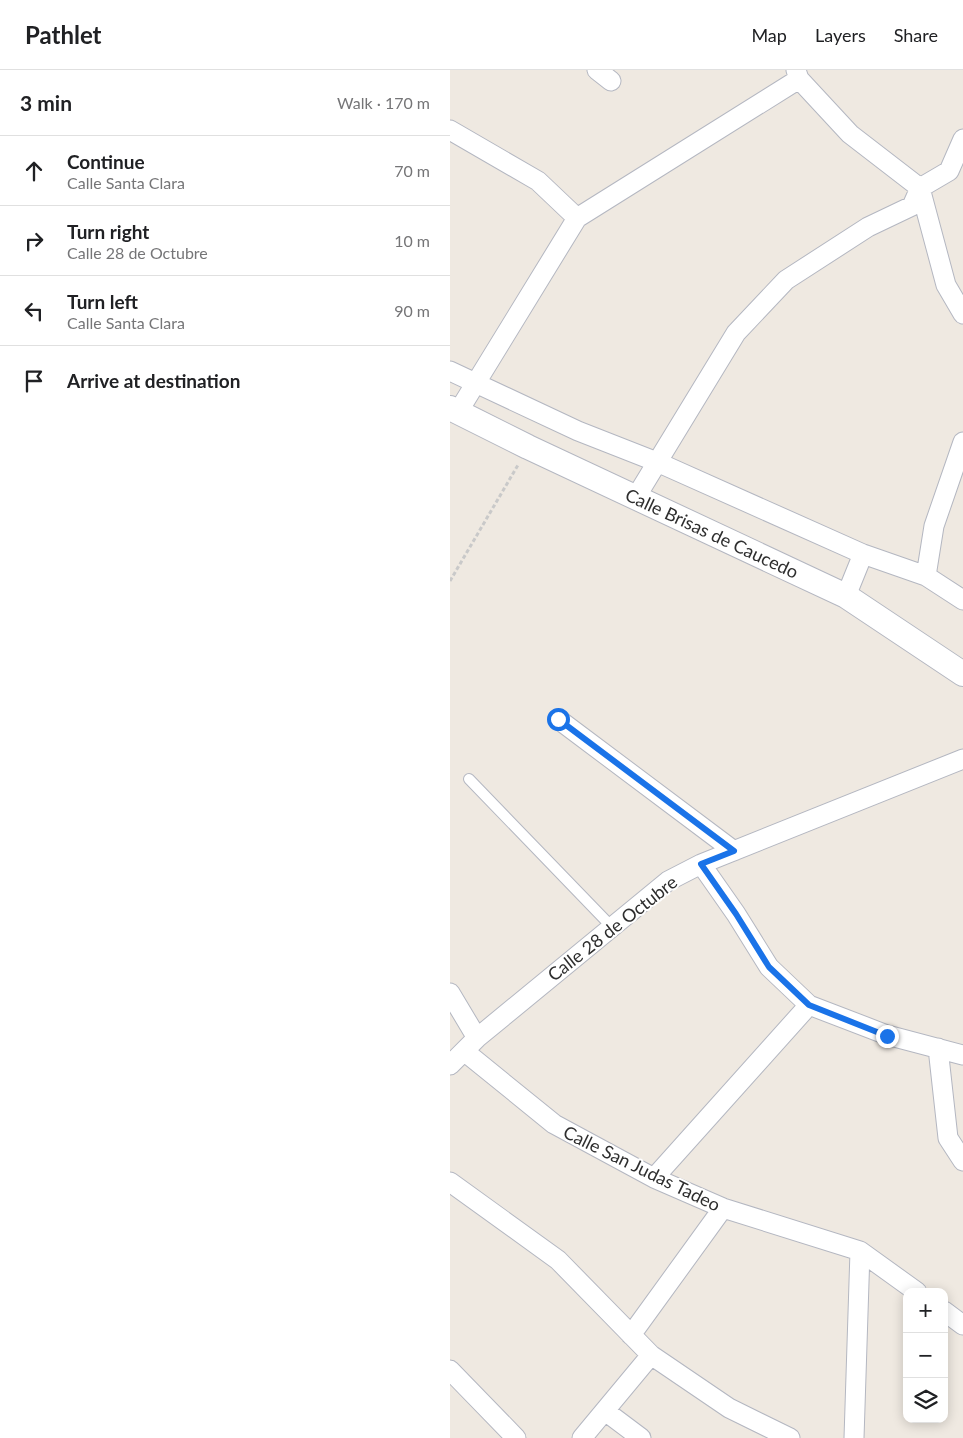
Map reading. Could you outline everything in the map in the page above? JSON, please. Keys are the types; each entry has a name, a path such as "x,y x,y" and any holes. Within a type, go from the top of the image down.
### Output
{"street":[{"path":"454,410 476,383 577,218 797,74 850,134 920,188 946,285 963,314"},
{"path":"450,130 538,181 577,218"},
{"path":"636,497 736,333 786,280 868,227 912,206 920,188 949,171 963,139"},
{"path":"450,371 578,431 657,462 863,554 926,576 963,600"},
{"name":"Calle Brisas de Caucedo","path":"454,410 528,447 846,596 963,674"},
{"path":"926,576 934,526 963,442"},
{"path":"846,596 863,554"},
{"path":"558,719 734,851"},
{"name":"Calle 28 de Octubre","path":"450,1065 470,1044 610,926 668,881 701,864 963,759"},
{"path":"701,864 736,914 769,967 809,1005 887,1036 963,1055"},
{"name":"Calle San Judas Tadeo","path":"450,993 470,1044 554,1124 654,1178 723,1208 860,1251 912,1288"},
{"path":"654,1178 809,1005"},
{"path":"938,1048 948,1138 963,1160"},
{"path":"450,1182 558,1260 651,1355 730,1408 790,1438"},
{"path":"631,1335 723,1208"},
{"path":"854,1438 860,1251"},
{"path":"948,1314 963,1324"},
{"path":"582,1438 651,1355"},
{"path":"450,1370 516,1438"},
{"path":"605,1411 641,1438"}],"lane":[{"path":"469,779 610,926"}],"path":[{"path":"450,581 528,447"}],"route":[{"path":"558,719 734,851 701,864 736,914 769,967 809,1005 887,1036"}]}
